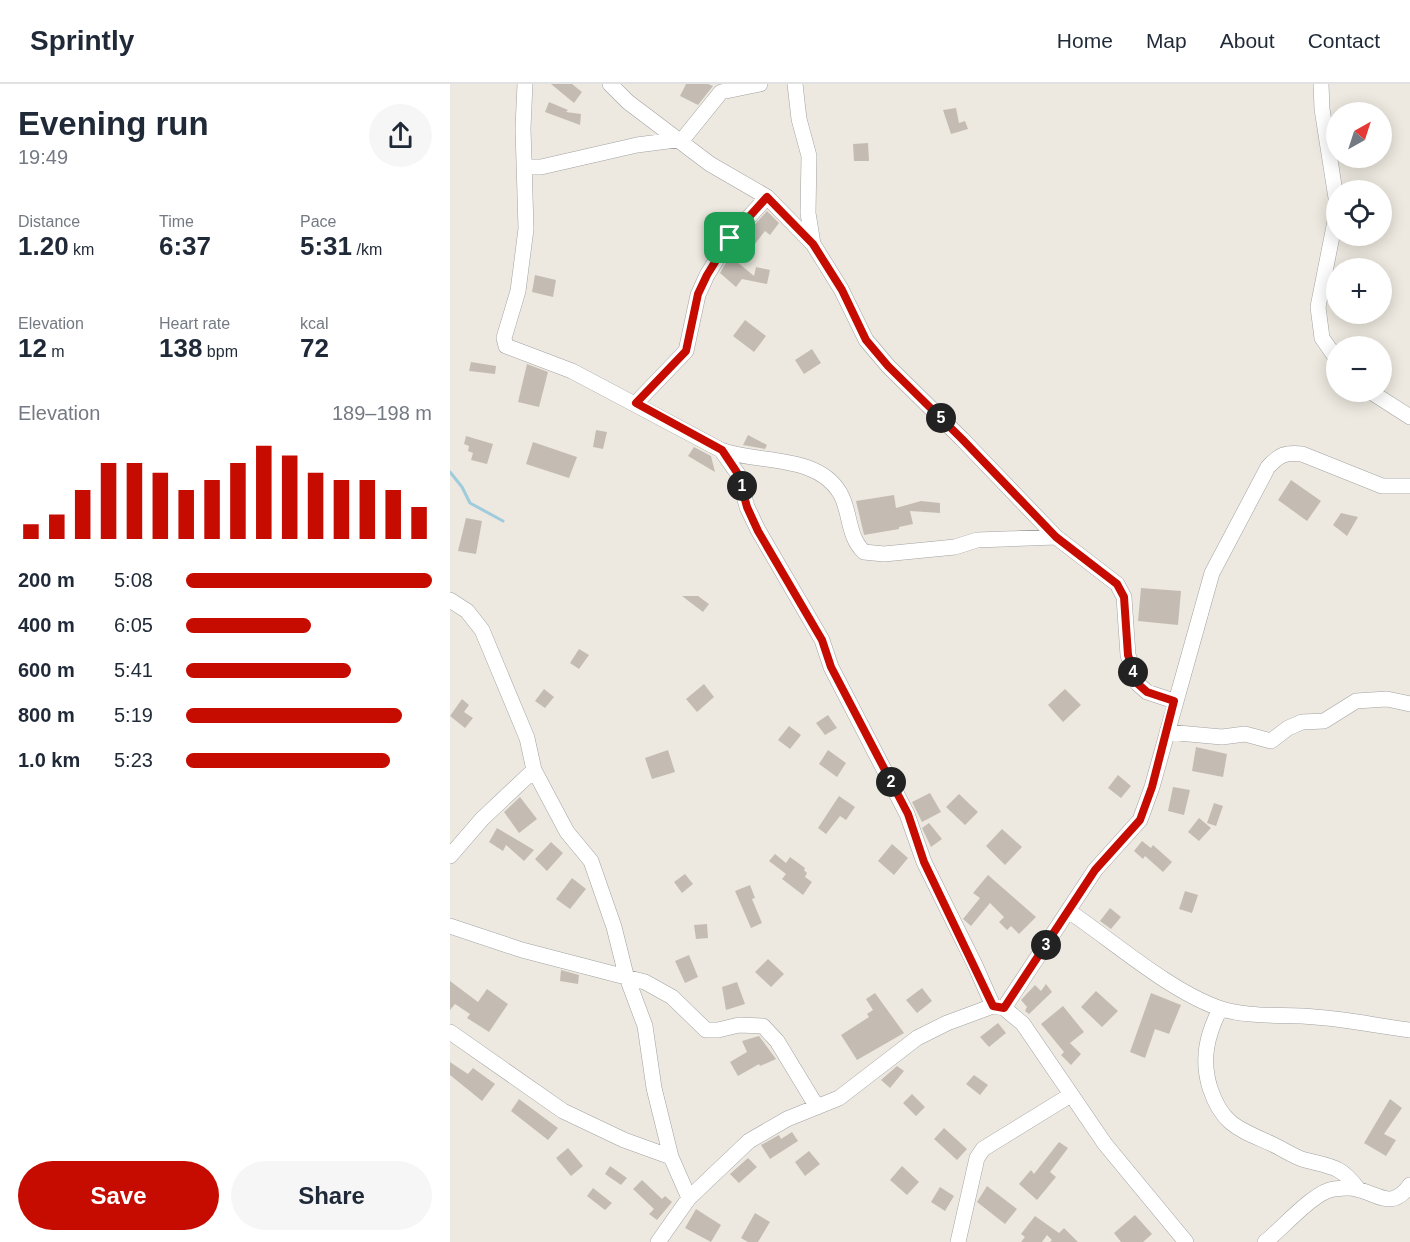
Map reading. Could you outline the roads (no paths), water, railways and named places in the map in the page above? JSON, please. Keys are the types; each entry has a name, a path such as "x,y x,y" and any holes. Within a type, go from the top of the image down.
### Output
{"street":[{"path":"525,84 526,229 518,291 504,342 511,349 572,371 737,456 813,468 824,474 840,494 854,539 864,552 884,554 955,547 977,540 1056,537"},
{"path":"610,84 678,141 710,164 767,197 813,244 842,290 866,340 888,366 1056,537 1113,580 1121,590 1128,655 1138,684 1147,692 1174,701"},
{"path":"525,167 541,167 645,144 678,141 690,133 721,92 760,84"},
{"path":"795,84 799,119 809,156 808,213 813,244"},
{"path":"1321,84 1322,109 1333,180"},
{"path":"636,403 686,351 698,294 707,275 730,238 767,197"},
{"path":"1326,344 1322,338 1318,307 1330,246"},
{"path":"1387,402 1410,417"},
{"path":"722,450 738,474 754,524 822,640 831,667 908,814 924,862 999,1007 1023,1024 1069,1095 1105,1144 1186,1242"},
{"path":"664,1241 689,1198 749,1141 787,1119 839,1098 917,1038 968,1014 999,1007 1070,912 1095,870 1140,820 1152,787 1174,701 1212,573 1268,467 1279,456 1290,452 1302,454 1382,486 1410,486"},
{"path":"450,600 467,611 482,630 527,738 534,770 567,832 591,861 614,927 626,975 645,1026 654,1088 671,1157 689,1198"},
{"path":"1167,732 1222,737 1245,735 1271,741 1288,728 1302,722 1324,721 1356,701 1387,699 1410,704"},
{"path":"450,856 482,819 534,770"},
{"path":"1070,912 1162,978 1198,1000 1221,1009 1239,1014 1317,1017 1410,1030"},
{"path":"450,926 522,950 626,975 672,997 706,1029 718,1030 739,1025 763,1026 777,1041 818,1107"},
{"path":"1221,1009 1207,1042 1204,1060 1212,1092 1225,1118 1238,1130 1304,1160 1339,1168 1359,1190"},
{"path":"450,1032 563,1111 624,1140 671,1157"},
{"path":"958,1242 977,1158 983,1149 1069,1095"},
{"path":"1264,1242 1327,1191 1349,1188 1377,1198 1392,1200 1400,1197 1410,1185"}],"waterway":[{"path":"450,472 462,487 470,503 503,521"}]}
